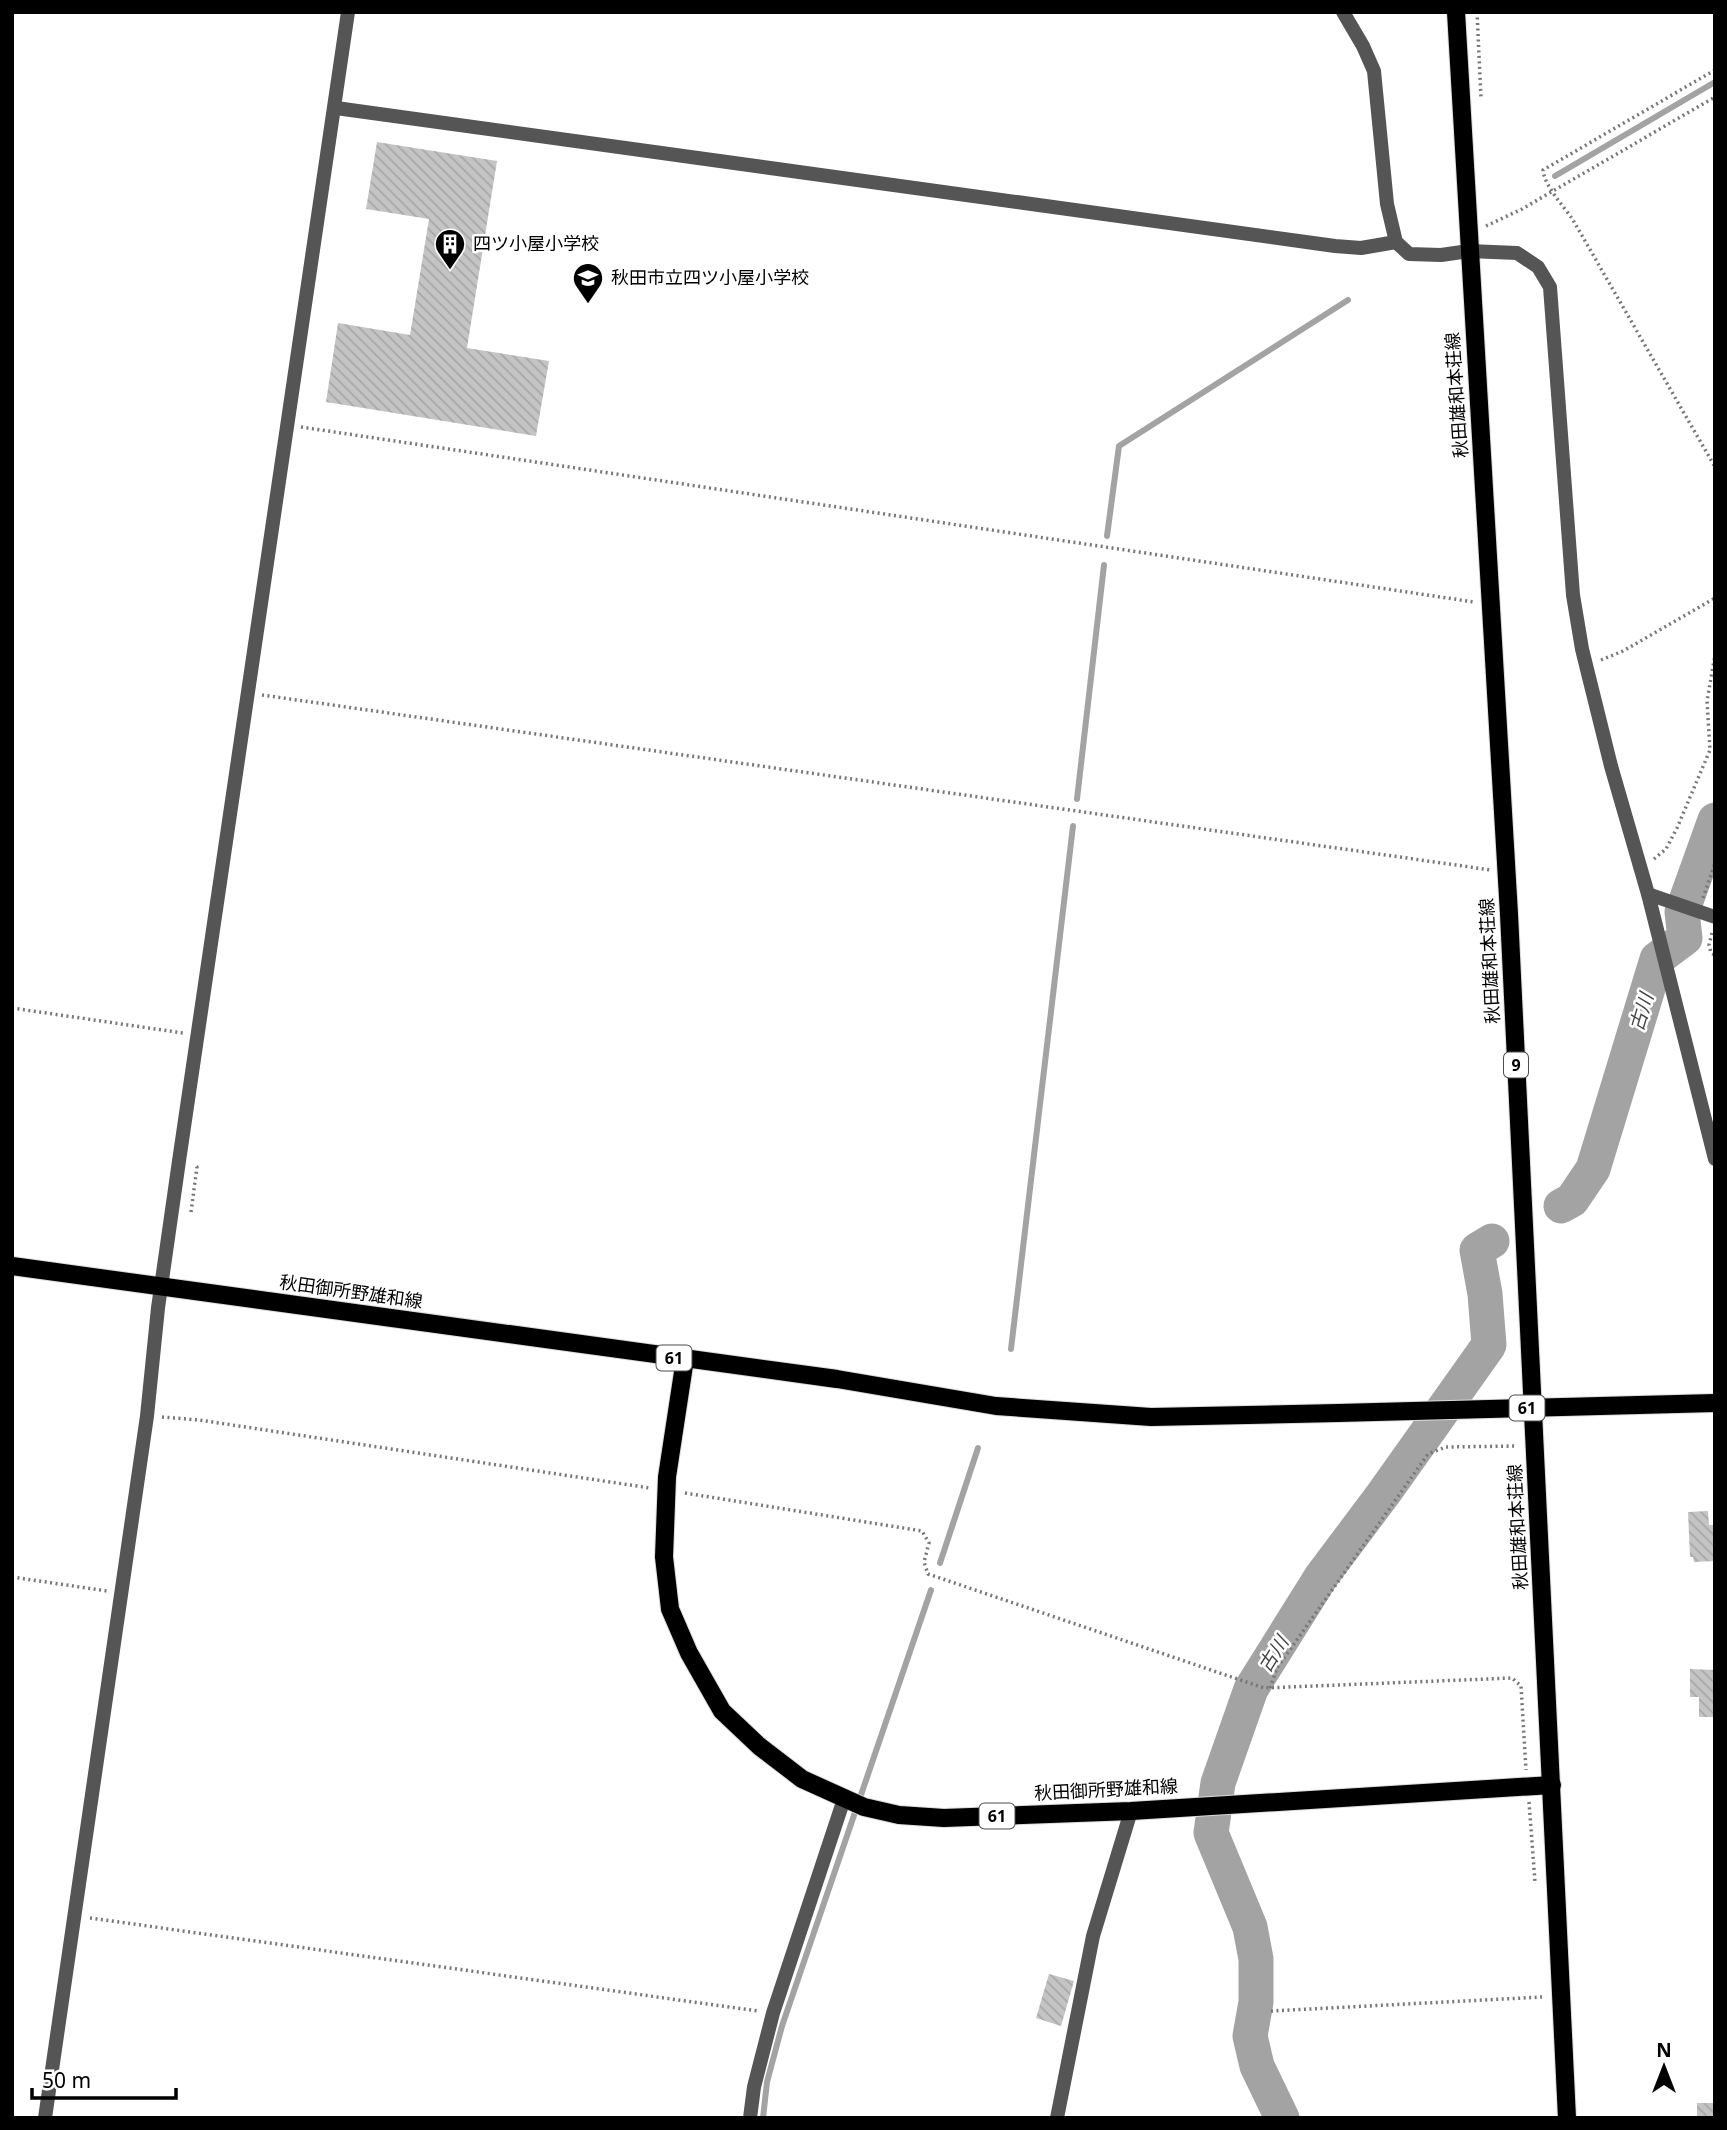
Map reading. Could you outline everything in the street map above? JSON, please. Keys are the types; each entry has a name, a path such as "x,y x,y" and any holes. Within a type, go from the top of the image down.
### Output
{"main road":[{"name":"秋田雄和本荘線","path":"1456,12 1506,872 1567,2118"},
{"name":"秋田御所野雄和線","path":"12,1266 837,1379 996,1406 1151,1417 1715,1403"},
{"name":"秋田御所野雄和線","path":"685,1359 666,1490 664,1557 670,1609 689,1653 722,1711 759,1746 802,1779 864,1807 899,1815 944,1818 1131,1811 1552,1785"}],"street":[{"path":"45,2118 147,1416 161,1287 348,12"},
{"path":"1343,12 1374,71 1387,204 1396,242 1409,254 1441,255 1469,251 1517,253 1538,267 1550,288 1573,595 1586,667 1648,894 1715,1159"},
{"path":"336,108 1335,246 1362,248 1396,242"},
{"path":"1648,894 1715,919"},
{"path":"750,2118 754,2087 773,2013 845,1799"},
{"path":"1057,2118 1093,1936 1131,1811"}],"path":[{"path":"1715,70 1543,170 1715,467"},
{"path":"1468,233 1522,209 1715,97"},
{"path":"288,426 1490,605"},
{"path":"1586,667 1623,651 1715,598"},
{"path":"1640,867 1666,849 1710,750 1707,701 1715,655"},
{"path":"249,693 1506,872"},
{"path":"1694,910 1712,878 1715,863"},
{"path":"1715,919 1709,945 1711,953 1715,955"},
{"path":"12,1008 199,1035"},
{"path":"191,1212 196,1176"},
{"path":"147,1416 213,1422 922,1531 929,1543 924,1562 928,1574 1264,1688 1512,1678 1521,1686 1528,1786"},
{"path":"1270,1688 1277,1668 1428,1454 1446,1447 1535,1446"},
{"path":"12,1577 121,1594"},
{"path":"74,1916 773,2013"},
{"path":"1271,2011 1542,1997"}],"building":[{"name":"四ツ小屋小学校","path":"377,142 497,161 467,348 549,361 536,436 326,402 338,323 410,335 429,219 366,209"},
{"path":"1708,1511 1709,1525 1715,1525 1715,1561 1694,1562 1693,1557 1690,1557 1688,1512"},
{"path":"1690,1669 1715,1670 1715,1717 1699,1717 1699,1697 1690,1697"},
{"path":"1049,1974 1074,1981 1061,2026 1036,2018"},
{"path":"1697,2103 1715,2103 1715,2118 1697,2118"}],"waterway":[{"path":"1555,176 1715,82"},
{"path":"1107,536 1119,446 1348,300"},
{"path":"1077,799 1104,565"},
{"name":"古川","path":"1561,1206 1572,1200 1593,1169 1657,959 1685,938 1682,912 1715,820"},
{"path":"1011,1349 1073,826"},
{"name":"古川","path":"1282,2118 1257,2066 1250,2036 1256,2002 1256,1959 1250,1927 1211,1833 1218,1783 1251,1689 1321,1577 1489,1345 1485,1294 1477,1250 1492,1241"},
{"path":"940,1563 978,1448"},
{"path":"763,2118 767,2082 782,2026 931,1590"}],"place":[{"name":"四ツ小屋小学校","path":"450,271"},
{"name":"秋田市立四ツ小屋小学校","path":"588,305"}]}
